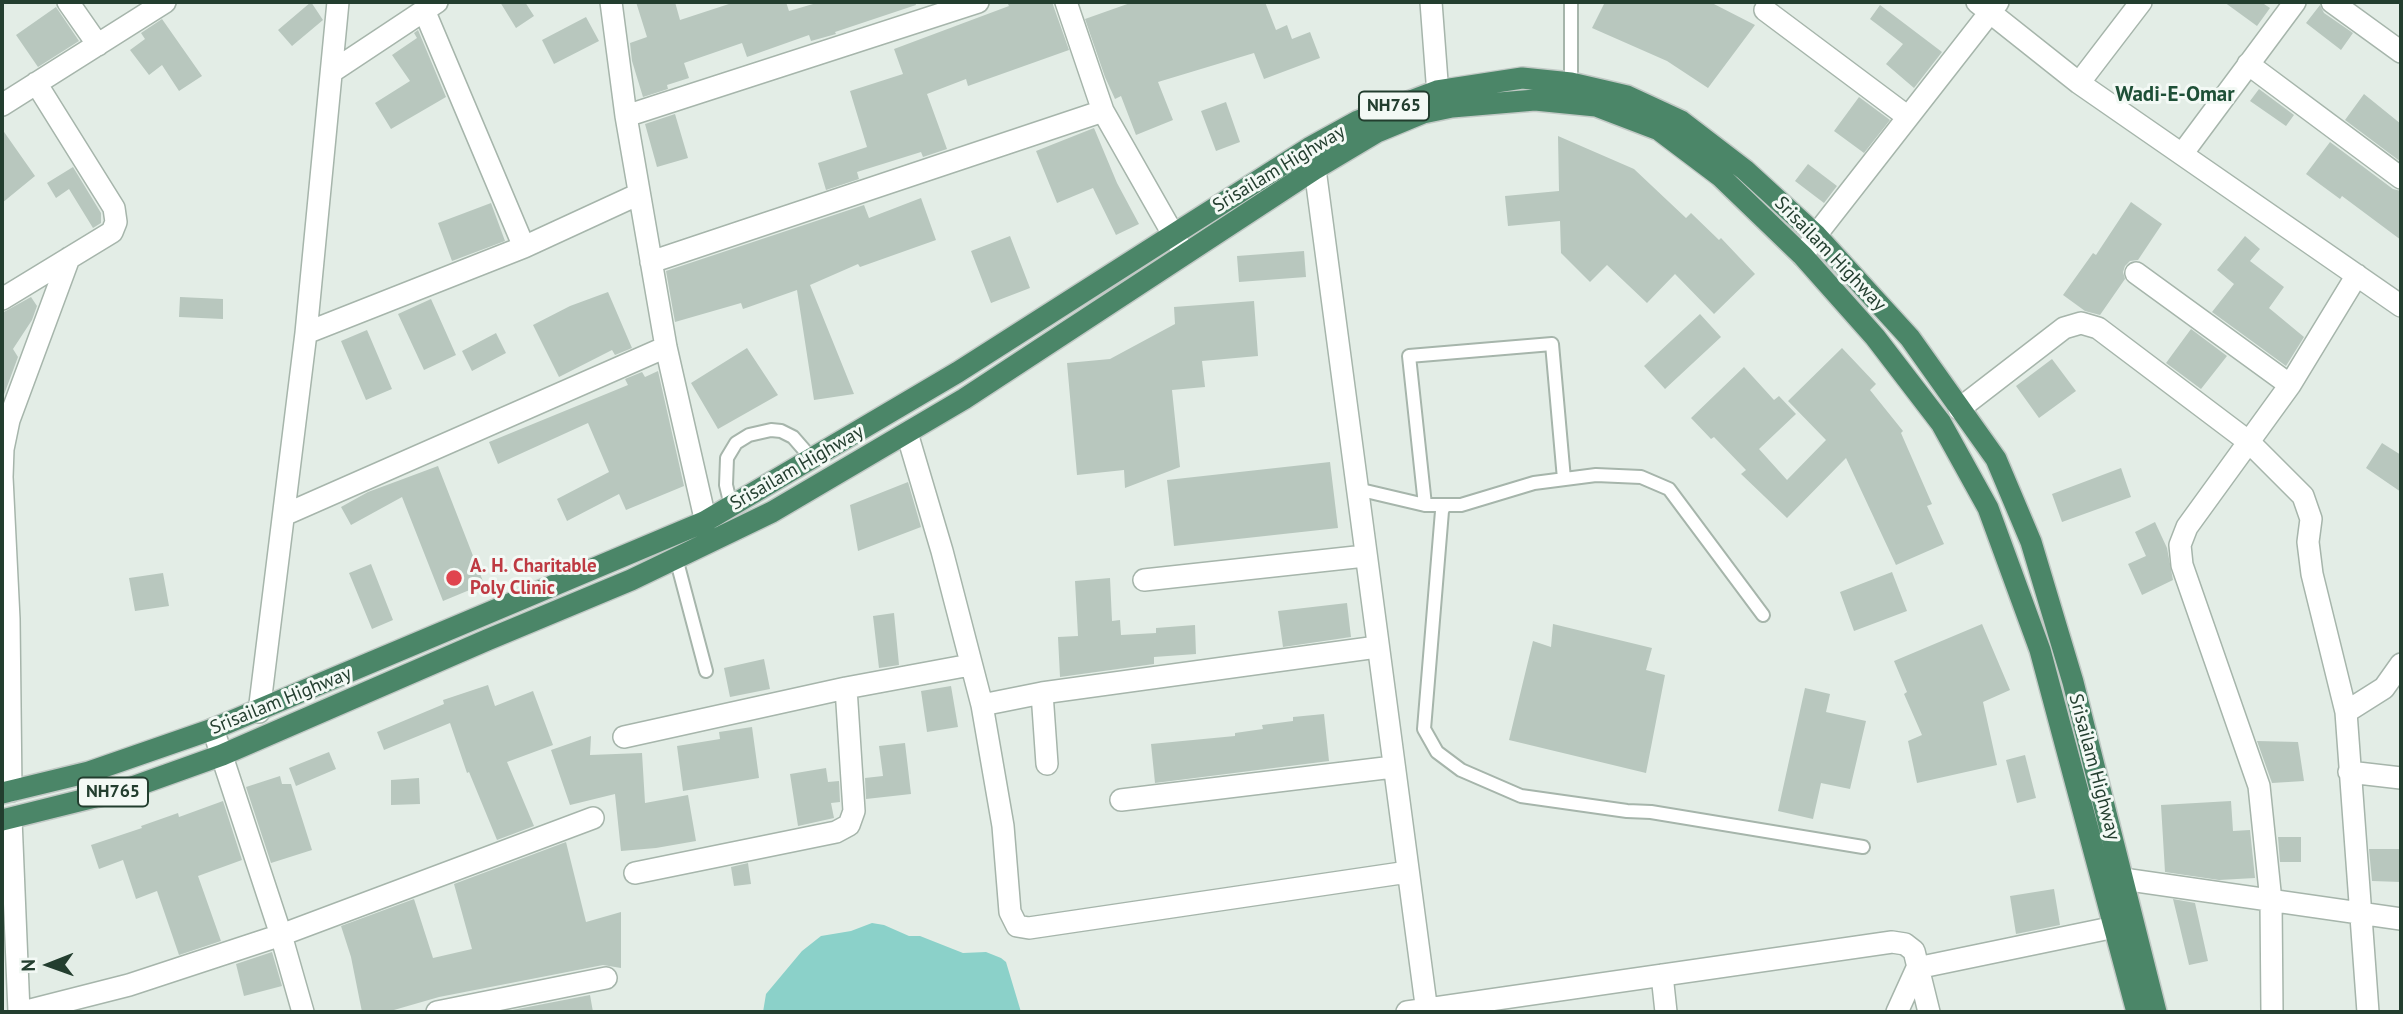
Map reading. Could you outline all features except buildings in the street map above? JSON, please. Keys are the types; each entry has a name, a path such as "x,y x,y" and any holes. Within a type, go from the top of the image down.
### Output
{"highway":[{"name":"Srisailam Highway","path":"6,820 127,789 222,755 487,639 631,580 676,558 708,532 731,506 958,372 1319,142 1358,121 1522,78 1571,83 1627,96 1681,121 1745,170 1816,235 1910,338 1996,459 2031,542 2073,682 2156,1012"},
{"name":"Srisailam Highway","path":"6,792 89,772 213,729 708,532 772,513 964,399 1315,169 1377,132 1423,113 1438,100 1535,100 1596,106 1658,130 1720,176 1803,256 1875,337 1941,423 1988,508 2040,650 2137,1012"}],"street":[{"path":"68,2 98,45"},
{"path":"2,105 164,2"},
{"path":"259,712 306,333 338,2"},
{"path":"611,2 626,116 666,347 708,532"},
{"path":"626,116 978,2"},
{"path":"1066,2 1103,111 1185,254"},
{"path":"1431,2 1438,100"},
{"path":"2079,83 2141,2"},
{"path":"2182,154 2295,2"},
{"path":"2332,2 2401,52"},
{"path":"1803,256 1989,5 2079,83 2401,306"},
{"path":"333,71 431,6 524,247"},
{"path":"1765,10 1908,117"},
{"path":"2248,64 2401,178"},
{"path":"2,299 112,232 116,222 114,208 36,83"},
{"path":"651,262 1103,111"},
{"path":"1315,169 1408,872 1420,1011 1892,942 1905,944 1914,951 1929,1012"},
{"path":"306,333 524,247 639,194"},
{"path":"6,792 3,449 9,420 69,258"},
{"path":"2136,273 2290,385"},
{"path":"2272,1012 2271,901 2259,786 2182,565 2180,545 2187,527 2290,385 2357,275"},
{"path":"1959,409 2064,328 2081,323 2098,328 2249,442 2303,496 2311,519 2308,542 2312,574 2346,712 2368,1012"},
{"path":"284,515 666,347"},
{"path":"906,433 942,551 982,705 1003,826 1010,912 1017,926 1029,928 1408,872"},
{"path":"1144,580 1365,556"},
{"path":"982,705 1042,693 1377,647"},
{"path":"2346,712 2384,688 2401,664"},
{"path":"624,737 846,688 970,665"},
{"path":"635,873 836,832 849,825 854,811 846,688"},
{"path":"1042,693 1047,764"},
{"path":"213,729 281,934 303,1012"},
{"path":"1121,800 1393,767"},
{"path":"2349,772 2401,778"},
{"path":"6,820 21,1012 129,985 281,934 593,818"},
{"path":"2123,879 2401,919"},
{"path":"1917,968 2115,927"},
{"path":"1897,1012 1917,968"},
{"path":"1662,975 1666,1012"},
{"path":"437,1012 606,978"}],"lane":[{"path":"1571,2 1571,83"},
{"path":"1425,505 1409,356 1552,344 1564,479"},
{"path":"731,506 726,485 727,458 736,443 749,435 771,430 780,431 793,437 813,460"},
{"path":"1357,489 1425,505 1461,505 1534,483 1595,475 1641,477 1669,489 1763,615"},
{"path":"1445,505 1442,511 1424,729 1437,752 1461,770 1521,796 1627,811 1651,811 1863,847"},
{"path":"676,558 706,671"}],"water":[{"path":"872,923 909,936 920,936 963,953 986,952 1001,958 1006,962 1021,1012 763,1012 766,994 802,951 821,936 851,931"}],"place":[{"name":"A. H. Charitable Poly Clinic","path":"454,578"}],"district":[{"name":"Wadi-E-Omar","path":"2175,95"}]}
